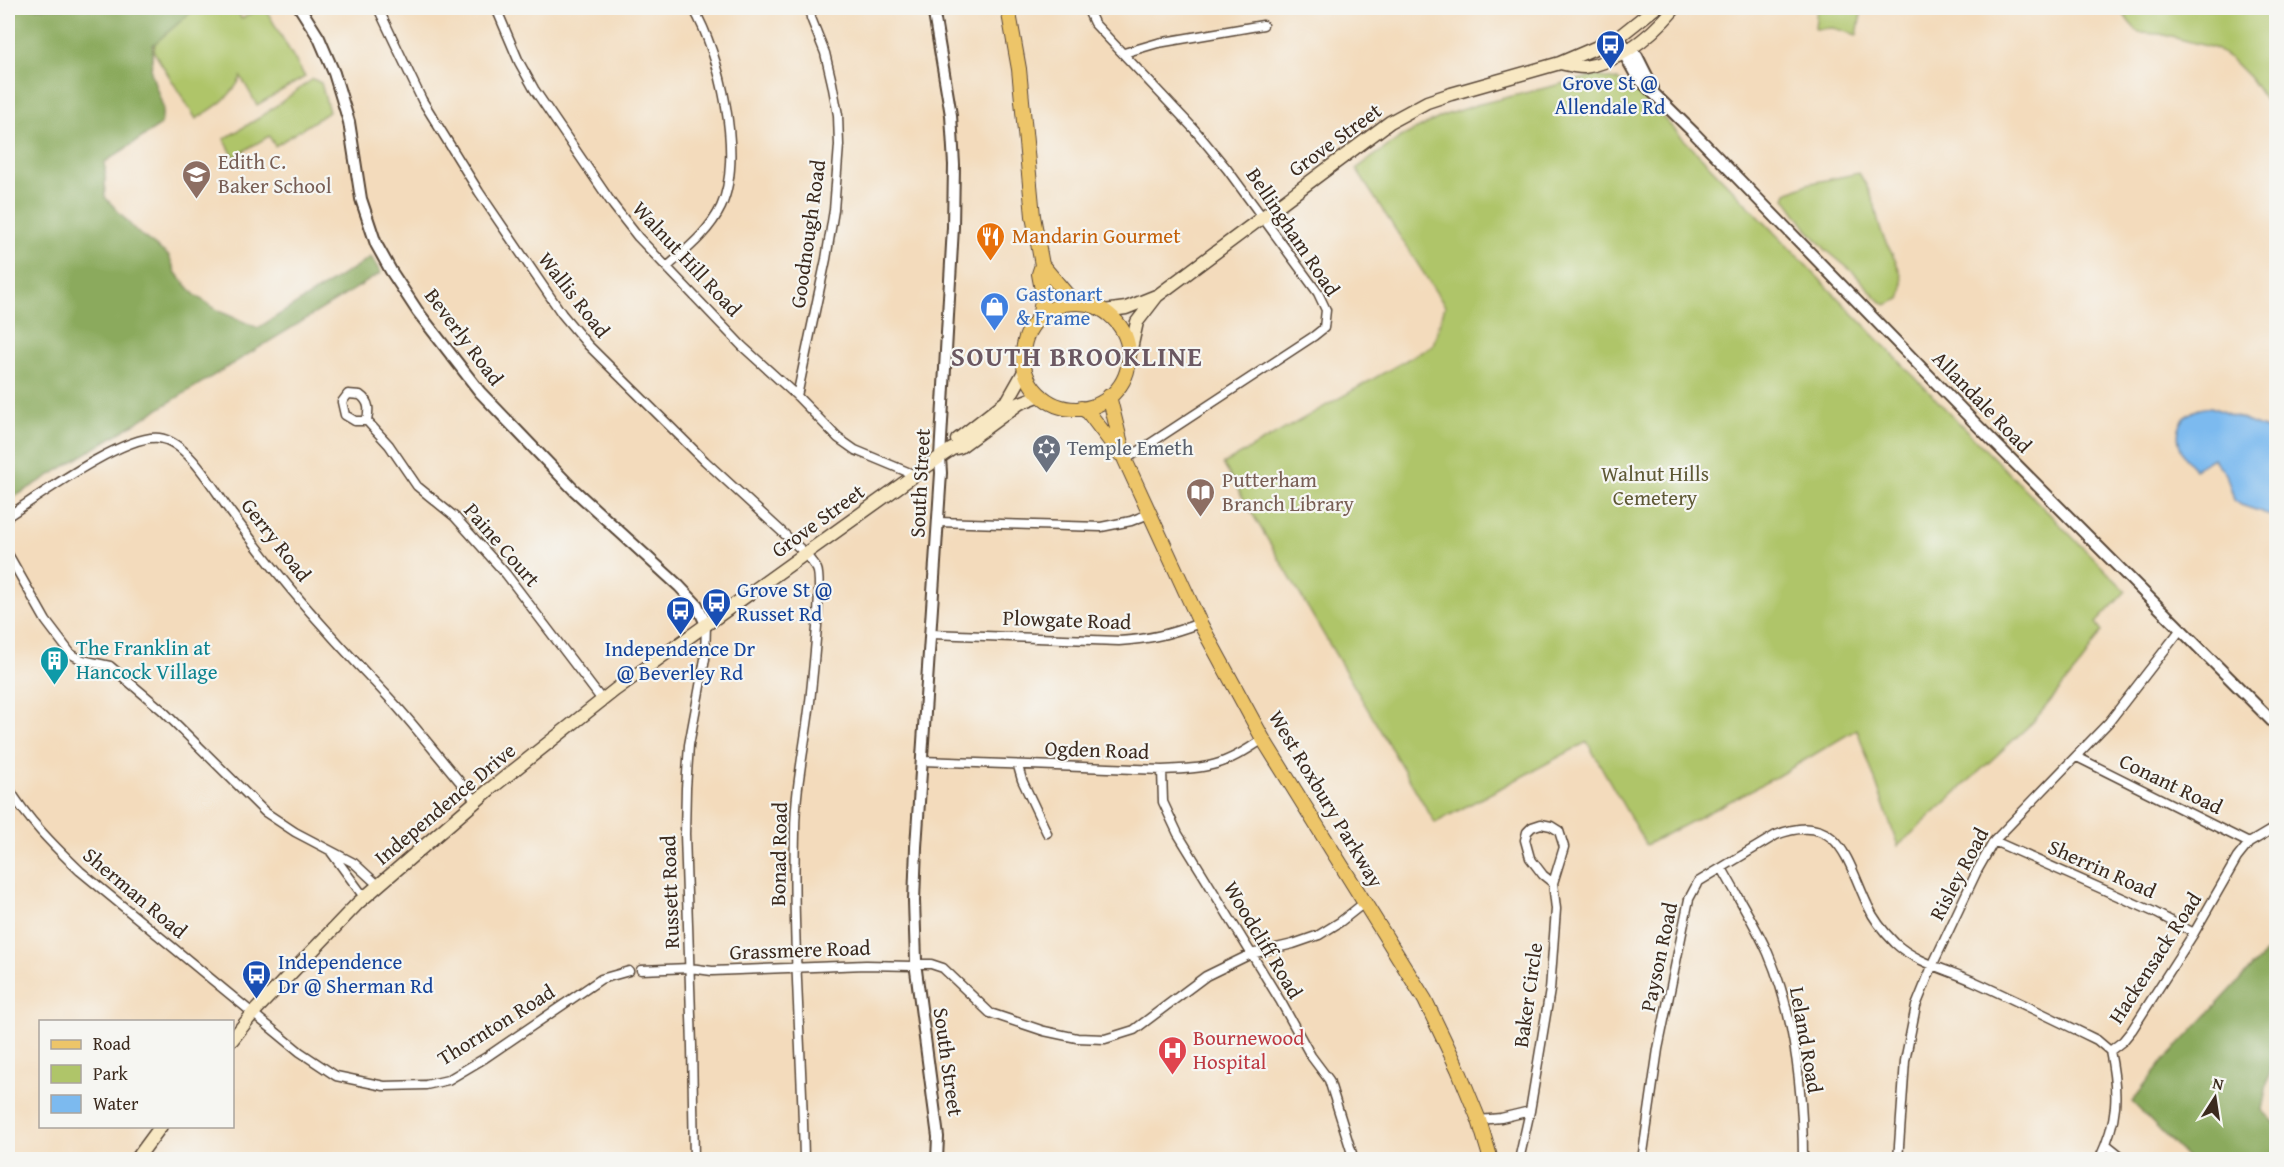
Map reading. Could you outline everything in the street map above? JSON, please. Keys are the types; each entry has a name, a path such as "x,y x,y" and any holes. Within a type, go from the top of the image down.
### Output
{"main road":[{"path":"1008,8 1019,69 1033,216 1042,265 1039,274 1043,295 1039,318"},
{"name":"Grove Street","path":"1128,362 1137,322 1157,296 1390,122 1427,102 1477,85 1521,76 1560,63 1616,39 1655,8"},
{"name":"Grove Street","path":"1560,63 1583,67 1626,51 1652,33 1675,8"},
{"path":"1042,265 1074,303"},
{"name":"Grove Street","path":"1104,311 1126,308 1157,296"},
{"path":"1085,303 1104,311 1116,321 1124,333 1128,347 1128,362 1119,387 1109,396 1091,406 1067,408 1053,403 1034,388 1025,370 1023,356 1030,329 1039,318 1055,307 1085,303"},
{"name":"Grove Street","path":"952,449 955,441 1008,400 1025,370"},
{"name":"Grove Street","path":"706,624 940,457 960,447 1020,403 1041,395"},
{"name":"West Roxbury Parkway","path":"1109,396 1125,460 1200,623 1263,739 1431,1010 1479,1120 1491,1160"},
{"name":"West Roxbury Parkway","path":"1081,408 1088,412 1125,460"},
{"name":"Independence Drive","path":"234,1037 253,1013 364,897 477,801 602,700 706,624"},
{"path":"136,1160 160,1128"}],"street":[{"name":"Beverly Road","path":"300,8 319,38 334,73 348,122 366,216 376,244 396,279 418,312 480,392 574,490 679,586 697,605 706,624"},
{"name":"Wallis Road","path":"378,8 422,100 479,192 562,314 588,345 705,461 806,554"},
{"name":"Walnut Hill Road","path":"496,8 519,62 534,89 638,237 742,345 838,438 855,450 915,475"},
{"path":"667,267 708,229 722,205 730,161 729,117 720,80 693,8"},
{"name":"Goodnough Road","path":"797,396 828,249 834,210 839,145 838,115 832,83 825,53 811,18 810,8"},
{"name":"South Street","path":"933,8 951,115 954,165 953,227 938,522 914,901 916,965 938,1137 936,1160"},
{"name":"Bellingham Road","path":"1087,8 1094,23 1124,52 1227,169 1318,293 1326,310 1324,328 1305,343 1125,460"},
{"path":"1124,52 1158,43 1263,25"},
{"name":"Allandale Road","path":"1616,39 1626,51 1637,77 1973,422 2277,725"},
{"name":"Paine Court","path":"367,421 389,445 417,486 455,517 506,574 586,682 602,700"},
{"name":"Gerry Road","path":"8,516 92,463 130,443 149,437 174,442 194,462 257,547 329,633 401,711 477,801"},
{"path":"938,522 1101,527 1131,521 1149,514"},
{"path":"8,554 46,621 70,654 82,660 110,666 162,710 265,812 295,832 354,863 378,885"},
{"name":"Bonad Road","path":"804,1160 795,830 799,772 810,706 818,581 817,570 806,554"},
{"name":"Plowgate Road","path":"931,633 1119,641 1149,639 1172,634 1200,623"},
{"name":"Russett Road","path":"694,1160 685,834 686,788 689,745 705,659 706,624"},
{"name":"Risley Road","path":"1898,1160 1904,1074 1911,1027 1933,964 1994,841 2109,722 2181,629"},
{"name":"Ogden Road","path":"922,761 1162,770 1202,768 1221,764 1263,739"},
{"name":"Conant Road","path":"2077,757 2249,843"},
{"path":"1018,766 1022,780 1047,832"},
{"name":"Woodcliff Road","path":"1162,770 1163,802 1178,834 1311,1056 1329,1080 1354,1160"},
{"name":"Sherman Road","path":"8,787 18,804 50,842 80,871 253,1013"},
{"name":"Baker Circle","path":"1519,1160 1530,1111 1550,990 1556,909 1553,883 1564,847 1558,831 1551,826 1541,824 1532,827 1527,832 1525,840 1530,858 1553,883"},
{"name":"Hackensack Road","path":"2099,1160 2117,1106 2110,1052 2132,1030 2194,933 2237,858 2249,843 2277,827"},
{"name":"Payson Road","path":"1642,1160 1658,1051 1689,899 1698,882 1776,835 1790,830 1806,828 1820,831 1832,837 1842,847 1869,908 1880,926 1897,945 2097,1040 2110,1052"},
{"name":"Sherrin Road","path":"1994,841 2154,912 2194,933"},
{"path":"329,849 364,897"},
{"name":"Leland Road","path":"1722,868 1768,953 1780,990 1795,1054 1803,1160"},
{"name":"Grassmere Road","path":"690,968 712,971 931,964 943,968 990,1013 1044,1031 1077,1038 1105,1039 1134,1030 1206,976 1251,954 1319,935 1364,903"},
{"path":"641,970 690,968"},
{"name":"Thornton Road","path":"253,1013 300,1052 336,1076 384,1086 426,1085 448,1080 485,1058 602,979 629,971"},
{"path":"1479,1120 1501,1118 1530,1111"},
{"path":"2106,1144 2126,1160"}],"green space":[{"path":"8,8 196,8 153,45 151,72 163,107 161,125 105,162 105,197 137,232 169,256 176,273 195,295 219,311 258,328 371,257 381,273 8,501"},
{"path":"193,8 235,8 241,19 265,8 305,77 257,105 241,77 228,96 196,119 154,52 155,42"},
{"path":"1817,8 1867,8 1861,14 1857,35 1833,28 1815,29"},
{"path":"2120,8 2269,8 2276,30 2276,101 2271,105 2265,100 2250,78 2232,60 2214,48 2160,34 2139,33"},
{"name":"Walnut Hills Cemetery","path":"1594,76 1618,80 1638,92 1966,430 2126,591 2096,623 2102,631 2082,663 2033,722 1898,846 1857,729 1776,777 1646,845 1587,742 1435,823 1223,464 1433,345 1445,306 1356,169 1401,137 1445,115 1476,105"},
{"path":"313,79 321,83 329,112 275,146 269,136 234,157 224,139 259,118"},
{"path":"1859,173 1874,202 1879,226 1903,283 1900,299 1886,305 1853,272 1826,250 1785,198 1787,193 1807,184"},
{"path":"2276,942 2276,1038 2262,1110 2276,1124 2276,1159 2188,1159 2132,1102 2161,1064"}],"water":[{"path":"2211,407 2276,433 2276,517 2241,505 2234,500 2226,474 2213,458 2195,469 2181,450 2179,430 2182,422 2188,415"}],"place":[{"name":"Grove St @ Allendale Rd","path":"1610,70"},
{"name":"Edith C. Baker School","path":"197,200"},
{"name":"Mandarin Gourmet","path":"991,262"},
{"name":"Gastonart & Frame","path":"995,332"},
{"name":"Temple Emeth","path":"1046,474"},
{"name":"Putterham Branch Library","path":"1201,518"},
{"name":"Grove St @ Russet Rd","path":"716,628"},
{"name":"Independence Dr @ Beverley Rd","path":"680,636"},
{"name":"The Franklin at Hancock Village","path":"55,686"},
{"name":"Independence Dr @ Sherman Rd","path":"257,1000"},
{"name":"Bournewood Hospital","path":"1172,1076"}],"district":[{"name":"SOUTH BROOKLINE","path":"1077,357"}]}
